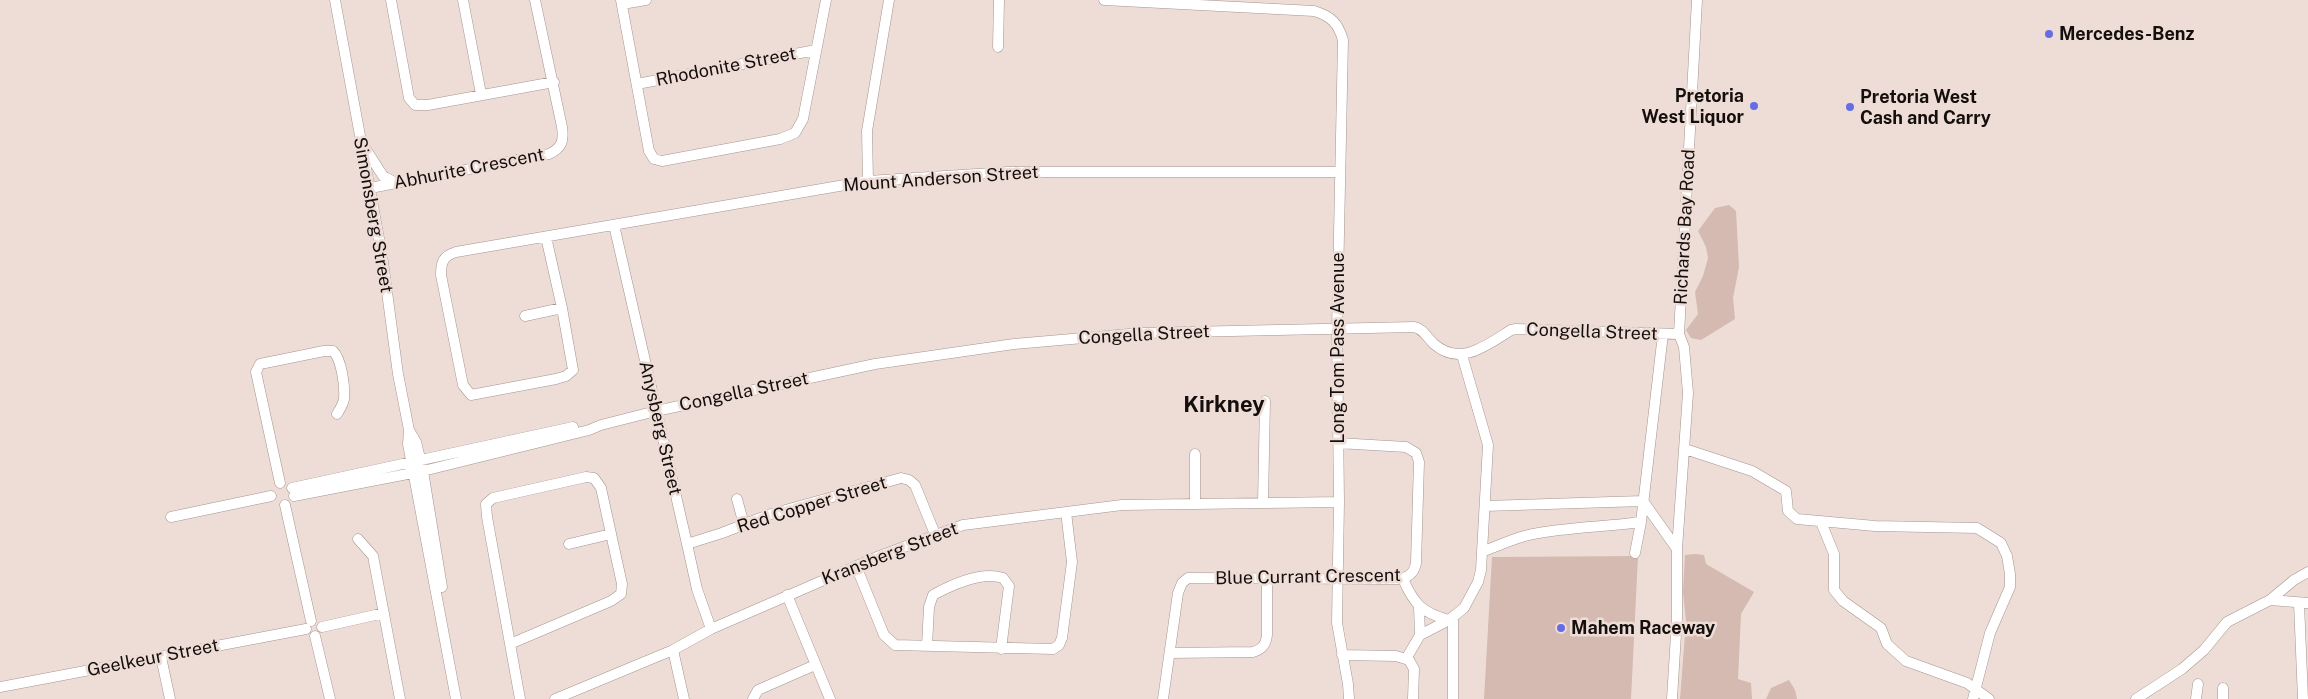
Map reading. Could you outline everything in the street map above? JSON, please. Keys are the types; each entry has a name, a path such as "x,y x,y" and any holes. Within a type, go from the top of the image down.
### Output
{"street":[{"name":"Simonsberg Street","path":"335,0 382,255 398,374 409,430 416,442 416,460 457,699"},
{"path":"391,0 409,98 415,105 428,105 554,82"},
{"path":"464,0 481,94"},
{"name":"Abhurite Crescent","path":"370,188 554,152 562,144 563,135 554,82 535,0"},
{"path":"646,0 622,2 649,151 652,157 658,161 667,161 771,141 792,135 799,128 803,119 826,0"},
{"path":"868,181 867,131 890,0"},
{"path":"998,47 999,0"},
{"name":"Long Tom Pass Avenue","path":"1104,0 1314,11 1330,18 1338,26 1343,40 1337,330 1339,502 1337,623 1349,699"},
{"name":"Richards Bay Road","path":"1672,699 1678,618 1678,549 1688,393 1684,347 1679,334 1697,0"},
{"name":"Rhodonite Street","path":"637,84 816,50"},
{"path":"360,138 367,153 383,176 396,183"},
{"name":"Mount Anderson Street","path":"546,237 573,364 571,373 556,379 472,395 462,385 441,275 443,258 456,252 868,181 1008,172 1340,172"},
{"name":"Anysberg Street","path":"614,225 686,544 711,629"},
{"path":"525,316 562,308"},
{"name":"Congella Street","path":"293,492 419,472 589,430 601,425 656,411 875,364 1014,344 1141,333 1414,327 1421,329 1439,348 1462,356 1474,352 1511,330 1516,329 1679,334"},
{"path":"1635,553 1642,522 1663,334"},
{"path":"280,484 256,372 258,366 268,361 327,350 333,352 337,358 344,391 344,401 337,414"},
{"path":"1420,635 1451,618 1464,608 1478,582 1482,552 1488,445 1462,356"},
{"path":"1263,503 1265,401"},
{"name":"Congella Street","path":"293,492 416,460 585,425 601,425"},
{"name":"Blue Currant Crescent","path":"1163,699 1178,593 1185,580 1196,578 1403,579 1413,572 1416,563 1418,457 1413,450 1406,447 1338,443"},
{"path":"1685,449 1752,471 1786,491 1788,510 1794,517 1821,522 1875,526 1976,528 2001,543 2007,556 2010,587 1990,633 1973,699"},
{"path":"1194,503 1195,454"},
{"path":"510,644 620,596 622,587 600,484 591,477 489,500 486,506 487,517 510,644 520,699"},
{"name":"Red Copper Street","path":"686,544 771,514 901,478 909,480 914,485 935,534"},
{"path":"280,484 287,484 293,492 290,503 285,505 276,503 272,496 275,487 280,484"},
{"path":"171,517 272,496"},
{"path":"737,499 744,525"},
{"path":"1485,506 1644,501"},
{"path":"1644,501 1678,549"},
{"name":"Kransberg Street","path":"555,699 673,650 711,629 856,566 935,534 962,526 1122,505 1339,502"},
{"path":"285,505 308,625 308,634 315,636"},
{"path":"856,566 884,634 895,645 1049,650 1059,645 1062,638 1071,568 1066,512"},
{"path":"1482,552 1531,534 1578,527 1611,526 1642,522"},
{"path":"1821,522 1833,548 1834,590 1842,600 1881,628 1887,644 1906,662 1967,683 1989,699"},
{"path":"568,544 611,534"},
{"path":"358,539 373,556 400,699"},
{"path":"2136,699 2182,670 2204,650 2227,622 2270,600 2294,580 2308,572"},
{"path":"927,646 929,607 933,596 964,582 992,576 1003,578 1009,586 1001,649"},
{"path":"1170,653 1253,652 1259,650 1266,642 1268,635 1267,578"},
{"path":"1403,579 1415,603 1435,616 1451,618"},
{"path":"787,596 830,699"},
{"path":"2270,600 2304,603 2303,699"},
{"path":"1406,659 1420,635 1420,607"},
{"path":"315,636 319,634 322,628 384,613"},
{"path":"1451,618 1453,699"},
{"path":"308,625 318,622 322,628"},
{"name":"Geelkeur Street","path":"0,687 161,657 308,625"},
{"path":"315,636 330,699"},
{"path":"673,650 684,699"},
{"path":"1342,655 1396,656 1406,659 1412,664 1414,669 1413,699"},
{"path":"161,657 170,699"},
{"path":"753,699 758,690 815,665"},
{"path":"2196,699 2198,684"},
{"path":"2222,699 2224,688"}],"shaded area":[{"path":"1729,205 1736,211 1739,267 1733,298 1735,319 1701,340 1691,338 1686,330 1698,314 1695,292 1703,276 1708,258 1706,247 1698,231 1715,208"},
{"path":"1685,555 1704,555 1706,564 1754,592 1741,614 1738,679 1751,683 1752,699 1680,699 1686,621 1683,592"},
{"name":"Mahem Raceway","path":"1638,556 1631,699 1484,699 1492,557"},
{"path":"1789,680 1795,690 1797,699 1766,699 1771,688"}],"place":[{"name":"Mercedes-Benz","path":"2049,34"},
{"name":"Pretoria West Liquor","path":"1754,106"},
{"name":"Pretoria West Cash and Carry","path":"1850,107"},
{"name":"Mahem Raceway","path":"1561,628"}],"district":[{"name":"Kirkney","path":"1224,405"}]}
